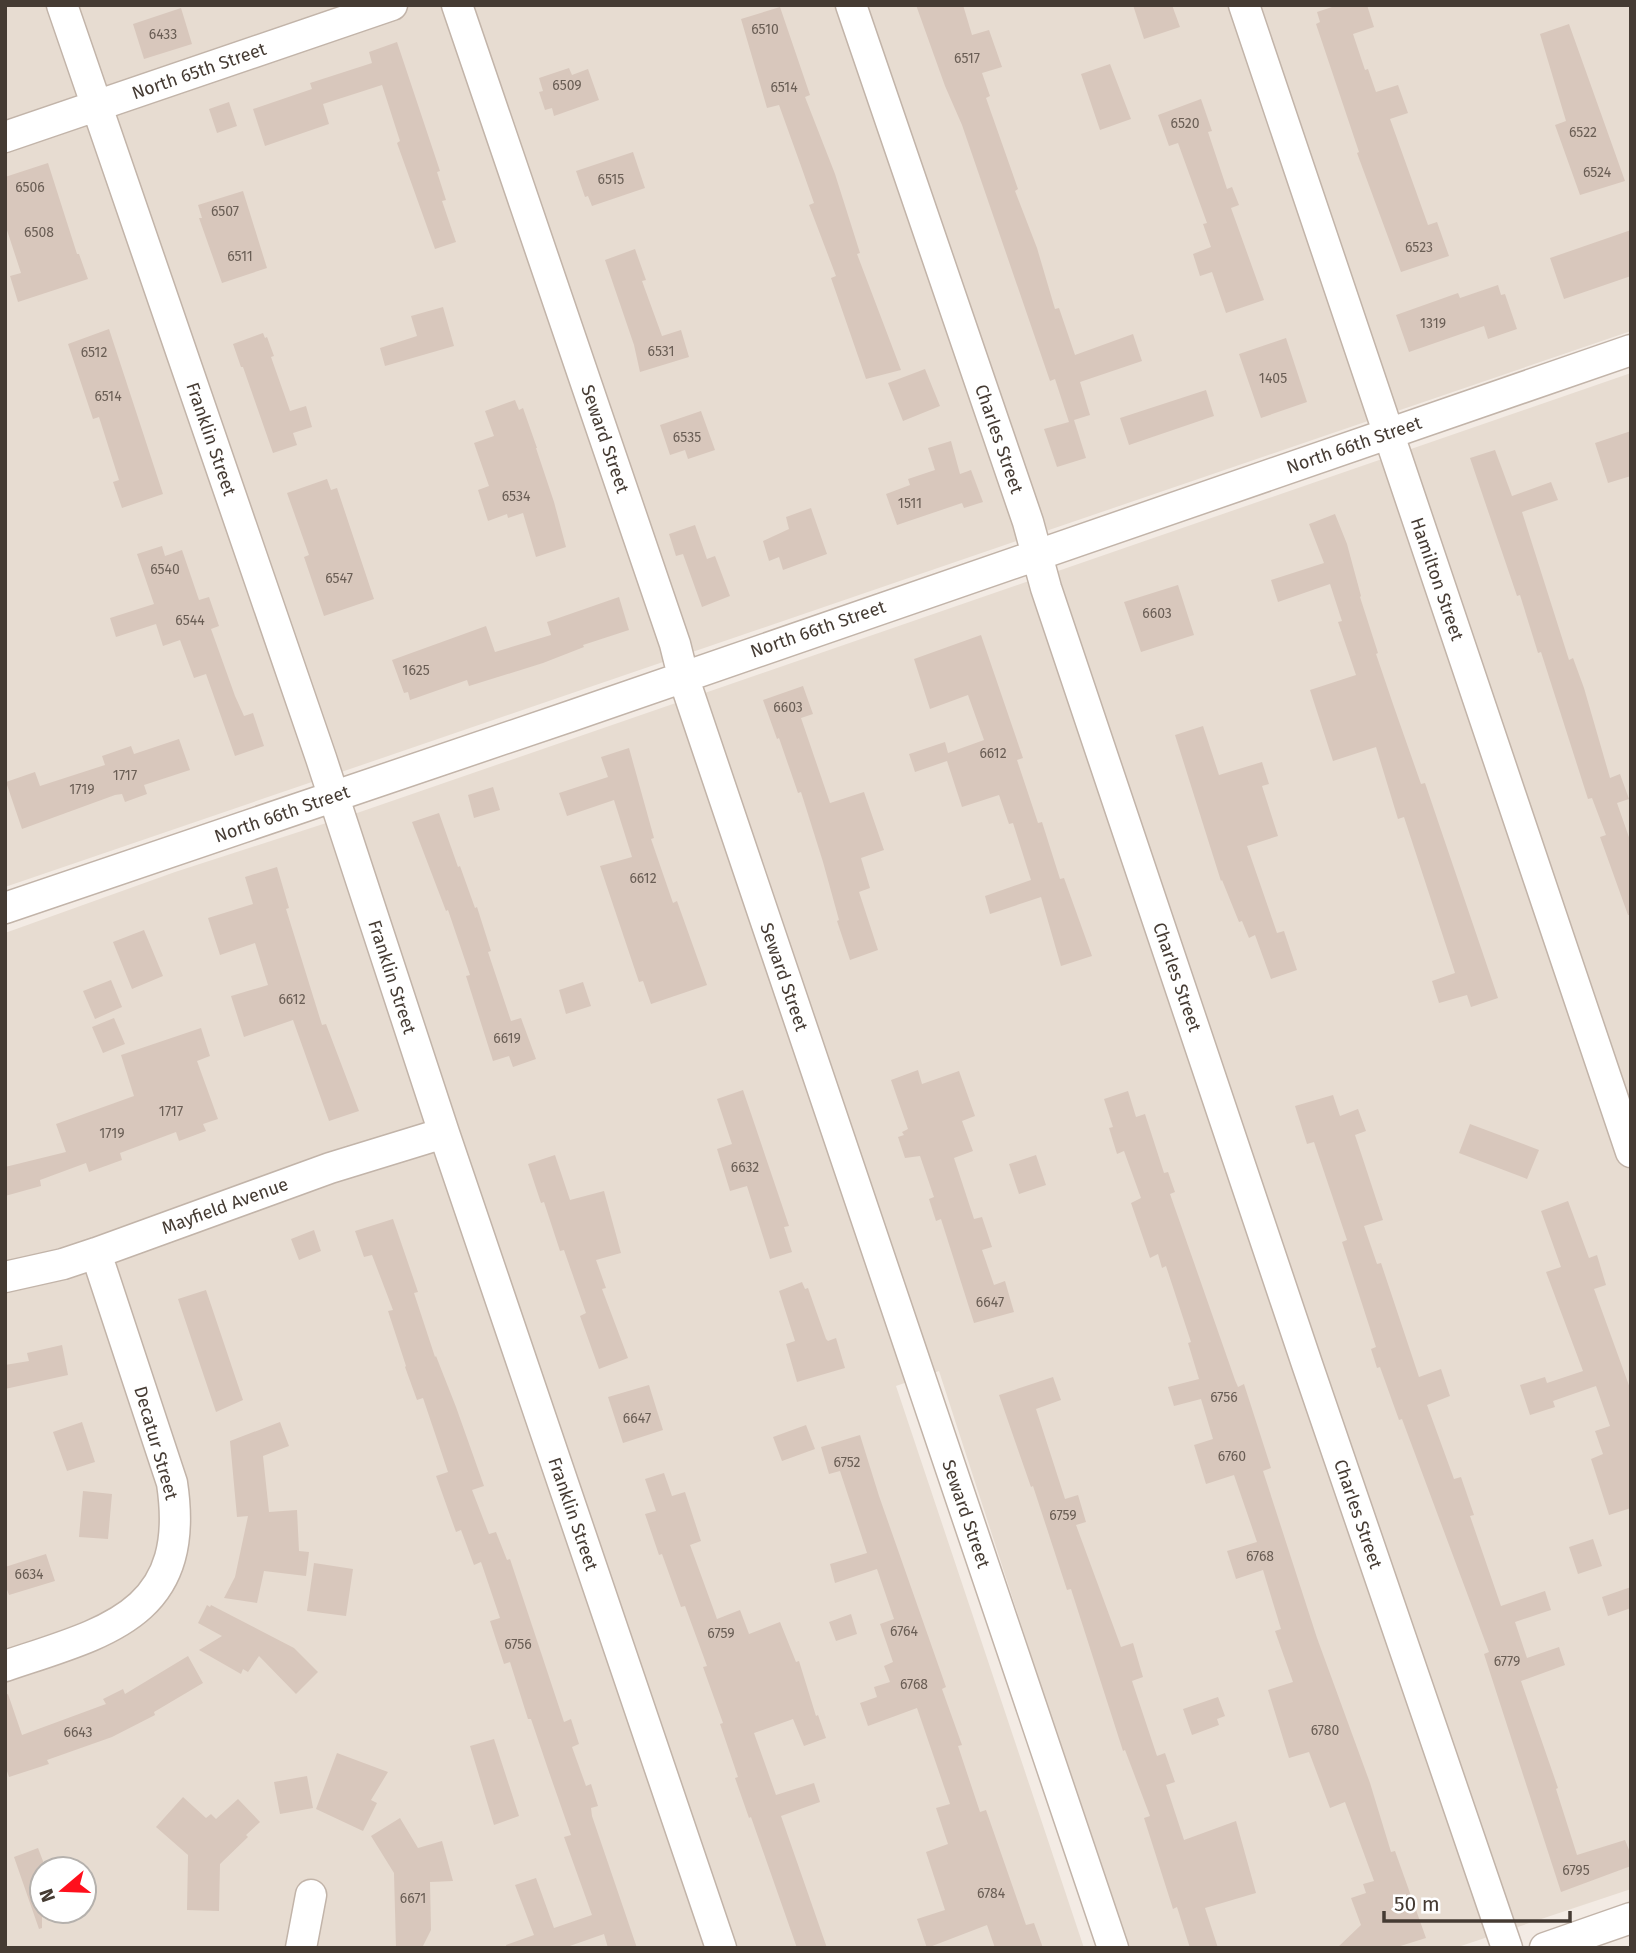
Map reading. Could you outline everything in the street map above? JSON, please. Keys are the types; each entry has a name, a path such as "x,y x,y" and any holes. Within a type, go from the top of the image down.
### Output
{"street":[{"name":"Franklin Street","path":"62,5 316,745 443,1133 721,1948"},
{"name":"North 65th Street","path":"5,137 392,5"},
{"name":"Seward Street","path":"457,5 1113,1948"},
{"name":"Charles Street","path":"851,5 1024,509 1050,601 1507,1948"},
{"name":"Hamilton Street","path":"1244,5 1631,1152"},
{"name":"North 66th Street","path":"5,908 1631,350"},
{"name":"Mayfield Avenue","path":"5,1277 63,1264 330,1168 443,1133"},
{"name":"Decatur Street","path":"5,1666 111,1628 138,1609 165,1572 174,1544 176,1511 172,1483 96,1253"},
{"path":"301,1948 312,1895"},
{"path":"1545,1948 1631,1918"}],"shaded area":[{"path":"5,5 1631,5 1631,331 5,887"},
{"path":"1631,373 1631,1889 1455,1948 1126,1948 939,1371 896,1386 1084,1948 5,1948 5,933 175,872 360,812"}],"building":[{"path":"916,5 963,5 972,35 989,30 1002,67 982,73 990,96 986,98 1018,189 1015,191 1037,248 1055,309 1059,308 1075,355 1133,334 1142,361 1080,382 1090,415 1074,420 1086,458 1057,467 1044,429 1069,422 1055,379 1050,381 962,125"},
{"path":"1133,5 1172,5 1180,27 1144,39"},
{"path":"1338,5 1367,5 1374,27 1353,34 1365,70 1368,69 1376,92 1398,85 1408,113 1390,119 1428,225 1437,222 1449,256 1401,272 1357,153 1359,152 1316,24 1320,22 1317,12"},
{"path":"780,7 810,95 805,97 835,174 860,253 857,254 901,370 866,379 831,278 836,276 809,205 814,203 779,105 767,108 741,19"},
{"path":"181,8 192,44 144,59 133,24"},
{"path":"1569,24 1625,181 1580,195 1555,125 1566,121 1540,34"},
{"path":"397,42 440,171 437,172 446,200 442,201 456,242 435,249 397,143 400,141 382,85 323,104 329,124 265,146 253,109 312,89 310,83 372,63 369,52"},
{"path":"1110,64 1131,119 1100,130 1081,74"},
{"path":"569,68 572,75 588,69 599,100 554,116 552,108 545,110 539,92 543,91 539,78"},
{"path":"1201,99 1212,131 1208,132 1227,189 1232,187 1239,205 1231,208 1264,300 1226,313 1212,272 1200,276 1193,254 1211,247 1203,224 1207,223 1178,143 1169,146 1158,115"},
{"path":"229,102 237,126 217,133 209,109"},
{"path":"633,152 645,188 592,206 588,196 585,197 576,171"},
{"path":"48,163 77,254 88,279 18,302 10,276 21,273 5,224 5,177"},
{"path":"243,191 267,268 222,283 199,218 202,218 198,205"},
{"path":"1631,230 1631,276 1564,299 1550,258"},
{"path":"635,249 646,280 642,281 662,336 681,330 689,357 640,372 634,345 605,260"},
{"path":"1498,285 1501,295 1505,294 1517,329 1488,339 1484,326 1409,352 1396,315 1458,293 1460,298"},
{"path":"443,307 454,346 385,366 380,348 417,336 411,316"},
{"path":"109,329 163,494 122,508 113,482 119,480 99,417 93,419 68,344"},
{"path":"263,333 274,356 271,357 290,411 306,406 312,427 293,433 297,445 273,453 233,344"},
{"path":"1286,338 1307,402 1261,418 1239,354"},
{"path":"925,369 940,406 903,421 888,383"},
{"path":"1206,390 1214,416 1129,445 1120,418"},
{"path":"515,400 519,410 523,408 537,448 566,547 536,557 523,513 508,518 507,514 488,521 478,490 489,486 474,443 494,436 485,411"},
{"path":"701,411 715,450 688,459 685,450 670,455 660,425"},
{"path":"1631,431 1631,476 1608,483 1595,443"},
{"path":"951,441 960,474 971,470 983,502 964,508 962,503 897,525 886,494 910,485 908,479 935,470 928,448"},
{"path":"1495,450 1512,496 1551,482 1558,500 1522,512 1569,660 1573,658 1584,688 1610,778 1620,774 1629,799 1617,803 1631,843 1631,915 1628,915 1600,837 1606,835 1592,798 1588,799 1541,652 1538,653 1520,595 1517,596 1470,458"},
{"path":"327,479 331,490 337,488 374,599 324,616 304,557 309,555 287,493"},
{"path":"811,508 827,554 783,570 779,557 769,561 763,541 789,529 786,517"},
{"path":"1335,514 1347,544 1378,653 1376,654 1421,784 1425,783 1498,998 1471,1007 1467,995 1439,1003 1432,981 1455,973 1404,817 1398,819 1376,747 1333,761 1310,690 1356,675 1338,622 1342,621 1330,584 1278,602 1271,580 1324,563 1309,524"},
{"path":"695,525 707,559 715,556 730,596 702,607 683,554 676,556 669,534"},
{"path":"162,546 165,556 182,550 199,600 209,597 219,626 211,629 235,696 244,716 253,713 264,746 235,756 206,674 194,678 180,640 163,646 156,624 116,637 110,618 154,604 137,554"},
{"path":"1178,585 1194,635 1141,652 1124,602"},
{"path":"619,597 629,630 583,645 584,647 543,663 469,686 467,680 410,700 408,692 404,693 392,660 486,626 495,652 551,635 547,622"},
{"path":"981,635 1023,758 1017,760 1038,823 1042,822 1060,879 1064,878 1092,956 1061,966 1041,897 990,914 985,896 1031,880 1013,823 1009,824 999,795 962,807 947,761 915,772 909,754 945,742 948,753 984,740 968,695 930,709 914,659"},
{"path":"803,686 813,714 801,718 830,803 864,792 884,850 861,858 870,888 859,892 878,950 850,960 801,792 798,793 763,700"},
{"path":"1203,726 1219,775 1262,762 1269,784 1262,786 1278,836 1247,846 1277,933 1284,931 1297,970 1271,979 1255,935 1249,938 1221,881 1175,735"},
{"path":"179,739 190,770 144,785 147,794 125,802 122,794 115,795 22,829 6,782 35,772 40,786 105,765 102,756 131,746 134,754"},
{"path":"629,748 654,838 651,839 673,903 677,901 707,985 651,1004 643,981 639,982 600,866 632,857 614,800 567,816 559,793 608,777 601,757"},
{"path":"493,787 500,810 474,818 468,795"},
{"path":"439,813 458,867 460,866 475,908 477,907 491,951 488,952 511,1021 521,1018 536,1059 513,1067 509,1056 493,1061 466,976 470,975 448,910 446,911 412,822"},
{"path":"277,867 289,908 286,909 322,1025 326,1024 359,1111 329,1121 293,1020 244,1037 231,996 268,985 255,943 220,955 208,918 253,904 245,877"},
{"path":"144,930 163,976 132,989 113,942"},
{"path":"111,980 122,1007 95,1019 83,991"},
{"path":"583,982 591,1006 566,1014 559,990"},
{"path":"114,1018 125,1044 103,1053 92,1027"},
{"path":"201,1028 210,1056 197,1061 218,1119 203,1124 206,1131 179,1141 176,1132 120,1153 122,1160 89,1172 86,1163 40,1180 41,1186 5,1196 5,1167 66,1152 56,1124 134,1096 121,1055"},
{"path":"918,1070 922,1084 959,1071 975,1116 962,1121 973,1151 954,1158 974,1219 982,1217 992,1247 982,1250 994,1285 1005,1281 1014,1312 974,1323 941,1219 936,1221 929,1199 934,1197 920,1156 905,1158 898,1137 904,1135 902,1132 908,1129 891,1080"},
{"path":"743,1090 789,1226 784,1227 792,1252 770,1259 747,1186 730,1191 717,1149 732,1144 717,1099"},
{"path":"1128,1091 1136,1117 1145,1114 1164,1173 1168,1172 1175,1192 1170,1194 1235,1380 1238,1387 1244,1384 1271,1468 1263,1471 1317,1638 1370,1783 1391,1852 1395,1851 1426,1938 1394,1948 1337,1948 1361,1925 1351,1898 1366,1893 1363,1884 1374,1881 1345,1802 1330,1808 1309,1752 1289,1758 1268,1690 1293,1682 1275,1631 1281,1629 1263,1570 1236,1579 1227,1551 1257,1542 1234,1475 1206,1484 1194,1445 1213,1439 1201,1399 1174,1406 1168,1387 1199,1379 1188,1343 1191,1342 1166,1266 1162,1268 1158,1254 1150,1258 1131,1203 1141,1198 1124,1151 1117,1154 1109,1128 1113,1127 1104,1099"},
{"path":"1333,1095 1340,1116 1358,1109 1366,1131 1355,1135 1383,1220 1364,1226 1377,1264 1381,1263 1419,1377 1441,1369 1450,1396 1427,1405 1454,1479 1461,1477 1474,1515 1470,1516 1501,1606 1545,1591 1551,1610 1515,1622 1527,1658 1559,1647 1565,1665 1521,1681 1558,1788 1556,1789 1577,1855 1625,1840 1631,1855 1631,1866 1561,1892 1484,1654 1489,1652 1402,1419 1399,1420 1380,1367 1377,1368 1371,1349 1376,1347 1342,1242 1347,1240 1314,1142 1307,1144 1295,1106"},
{"path":"1470,1124 1539,1150 1527,1179 1459,1153"},
{"path":"555,1155 570,1200 604,1191 621,1253 596,1260 606,1288 602,1289 628,1358 599,1369 580,1316 586,1313 564,1250 560,1251 528,1164"},
{"path":"1036,1155 1046,1185 1019,1194 1009,1164"},
{"path":"1568,1201 1589,1258 1597,1255 1606,1285 1594,1289 1631,1391 1631,1508 1609,1515 1591,1459 1603,1454 1595,1431 1610,1426 1596,1386 1553,1401 1555,1407 1530,1415 1520,1385 1545,1377 1547,1383 1583,1371 1546,1272 1561,1267 1541,1211"},
{"path":"393,1219 418,1292 414,1293 435,1357 484,1486 472,1490 489,1534 496,1532 507,1560 510,1559 564,1722 571,1719 579,1744 572,1747 586,1786 591,1784 598,1806 591,1808 592,1816 637,1948 608,1948 604,1934 564,1948 507,1948 506,1945 534,1935 515,1885 536,1878 554,1928 592,1915 564,1837 571,1835 531,1719 528,1719 510,1662 504,1664 490,1621 500,1618 481,1562 474,1565 461,1530 456,1532 436,1476 448,1472 423,1398 417,1400 405,1367 388,1311 393,1310 372,1255 364,1257 355,1231"},
{"path":"314,1230 321,1251 299,1260 291,1239"},
{"path":"802,1282 805,1289 808,1288 826,1339 828,1341 836,1338 845,1368 797,1382 786,1344 795,1341 779,1291"},
{"path":"206,1290 243,1400 216,1412 178,1299"},
{"path":"62,1345 68,1375 5,1389 5,1365 29,1361 27,1353"},
{"path":"1053,1377 1061,1400 1036,1409 1065,1499 1078,1495 1086,1522 1076,1525 1121,1647 1133,1643 1143,1677 1132,1681 1157,1756 1165,1753 1175,1782 1166,1785 1184,1840 1236,1821 1256,1893 1205,1908 1218,1948 1190,1948 1177,1907 1173,1909 1144,1818 1150,1816 1125,1750 1123,1751 1071,1589 1067,1590 1033,1486 1031,1487 999,1395"},
{"path":"649,1385 663,1430 623,1443 608,1397"},
{"path":"82,1422 95,1462 67,1471 53,1432"},
{"path":"280,1422 289,1446 263,1456 269,1512 297,1510 299,1551 309,1552 306,1576 264,1571 257,1603 224,1598 235,1577 248,1516 237,1517 230,1441"},
{"path":"806,1425 815,1449 782,1461 773,1437"},
{"path":"860,1435 946,1687 942,1689 962,1745 958,1746 980,1812 986,1810 1026,1925 1034,1923 1043,1948 995,1948 987,1925 927,1948 917,1919 945,1910 926,1852 948,1844 936,1808 950,1804 917,1708 868,1726 860,1703 877,1697 874,1687 890,1682 884,1666 893,1662 880,1624 894,1619 877,1569 835,1583 830,1564 867,1553 840,1471 829,1474 821,1447"},
{"path":"664,1473 672,1496 685,1492 701,1541 690,1545 717,1619 740,1610 749,1634 780,1622 796,1662 799,1661 816,1716 818,1715 826,1738 804,1746 793,1719 754,1733 776,1795 814,1783 820,1802 781,1816 827,1948 797,1948 735,1778 738,1777 720,1724 723,1723 703,1667 707,1666 685,1606 681,1607 662,1554 659,1555 645,1514 656,1511 645,1479"},
{"path":"83,1491 112,1494 108,1539 79,1537"},
{"path":"1593,1539 1602,1566 1578,1574 1569,1547"},
{"path":"46,1554 55,1581 9,1595 5,1584 5,1567"},
{"path":"314,1563 353,1569 346,1616 307,1611"},
{"path":"1631,1587 1631,1608 1608,1616 1602,1597"},
{"path":"207,1605 294,1648 318,1672 296,1694 259,1656 248,1672 243,1669 241,1674 199,1650 222,1636 198,1623"},
{"path":"851,1614 857,1634 836,1641 829,1622"},
{"path":"188,1656 203,1683 154,1712 155,1715 112,1737 47,1760 49,1764 9,1777 5,1765 5,1695 8,1694 22,1735 106,1704 103,1699 123,1689 125,1694"},
{"path":"1218,1697 1225,1716 1217,1719 1219,1725 1192,1735 1183,1709"},
{"path":"494,1739 519,1816 494,1825 470,1746"},
{"path":"337,1753 388,1772 371,1800 377,1803 363,1831 316,1809"},
{"path":"307,1776 313,1808 280,1814 274,1782"},
{"path":"183,1797 206,1818 211,1814 216,1819 238,1799 260,1822 220,1864 219,1911 187,1910 188,1855 156,1827"},
{"path":"400,1818 418,1848 442,1841 453,1881 430,1882 431,1930 422,1948 396,1948 394,1873 371,1836"},
{"path":"38,1848 41,1855 28,1855 28,1897 14,1857"}]}
